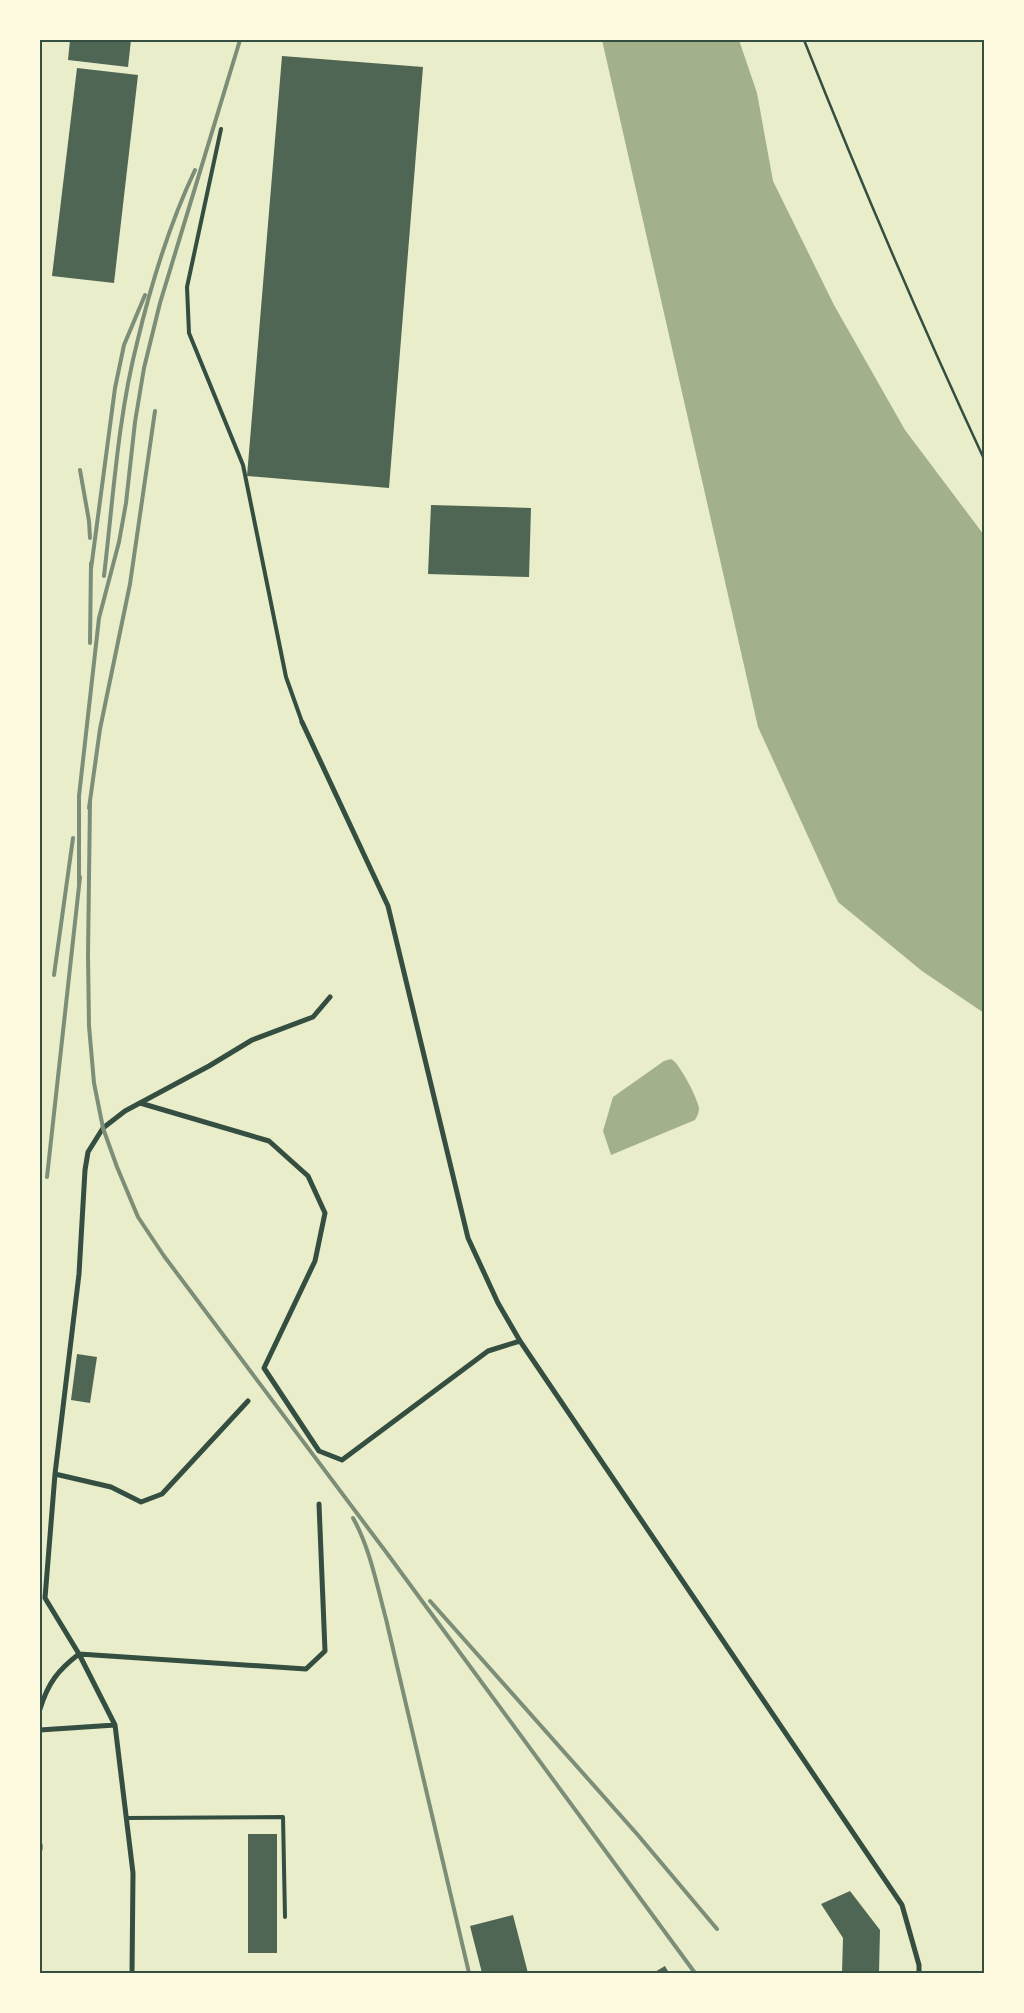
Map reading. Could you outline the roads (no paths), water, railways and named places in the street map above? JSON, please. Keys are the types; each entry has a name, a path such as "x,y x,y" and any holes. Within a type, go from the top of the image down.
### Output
{"street":[{"path":"302,722 388,906 468,1238 498,1303 520,1341 902,1905 920,1965 919,1973"},
{"path":"132,1973 133,1873 115,1725 79,1654 45,1598 55,1474 79,1274 85,1170 88,1152 103,1128 125,1111 209,1066 252,1040 313,1017 330,997"},
{"path":"140,1103 269,1141 308,1176 325,1214 315,1261 264,1368 319,1450 342,1460 488,1351 520,1341"},
{"path":"55,1474 111,1487 141,1502 162,1494 248,1401"},
{"path":"40,1709 44,1694 61,1668 79,1654 306,1668 325,1651 319,1504"},
{"path":"40,1730 115,1725"}],"lane":[{"path":"221,129 187,288 189,333 243,465 286,677 302,722"},
{"path":"126,1818 283,1817 285,1918"}],"railway":[{"path":"79,884 79,796 99,618 119,542 144,368 160,303 240,40"},
{"path":"104,576 117,459 130,371 148,299 162,255 177,212 195,170"},
{"path":"91,569 115,388 124,345 145,295"},
{"path":"89,808 100,729 130,584 155,411"},
{"path":"80,470 90,538"},
{"path":"90,643 91,563"},
{"path":"90,801 89,1026 94,1083 103,1128 138,1217 164,1256 389,1556 695,1973"},
{"path":"54,975 73,838"},
{"path":"47,1177 80,877"},
{"path":"353,1518 369,1554 386,1619 469,1973"},
{"path":"430,1601 637,1834 717,1929"}]}
